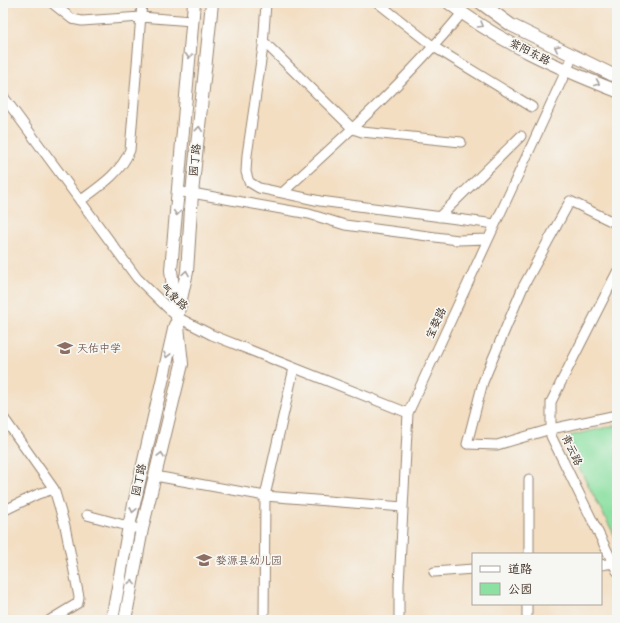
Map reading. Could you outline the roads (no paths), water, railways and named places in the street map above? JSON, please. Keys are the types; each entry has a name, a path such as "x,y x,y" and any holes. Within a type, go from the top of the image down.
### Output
{"main road":[{"name":"园丁路","path":"125,620 142,529 182,364 171,270 179,192 194,3"},
{"name":"园丁路","path":"112,620 129,526 165,361 187,272 192,192 212,3"},
{"name":"紫阳东路","path":"449,3 462,13 535,56 617,91"},
{"name":"紫阳东路","path":"480,3 511,25 617,77"}],"street":[{"path":"52,3 72,19 82,21 141,17 192,25 210,31"},
{"path":"80,201 108,180 127,158 130,150 142,3"},
{"path":"266,3 264,42 246,172 249,182 259,188 320,201 496,224"},
{"path":"378,3 434,47 532,107"},
{"path":"282,192 353,129 434,47 462,13"},
{"path":"264,42 353,129 362,132 461,142"},
{"name":"宝婺路","path":"399,620 408,413 573,56"},
{"name":"气象路","path":"3,96 137,278 177,317 212,335 408,413"},
{"path":"439,217 521,136"},
{"path":"179,192 192,192 309,214 345,225 458,240 488,239"},
{"path":"617,224 570,201 524,287 486,375 467,444 497,445 551,429 617,416"},
{"name":"青云路","path":"615,567 551,436 551,402 617,272"},
{"path":"264,620 265,496 294,368"},
{"path":"3,417 54,489 65,526 79,597 78,603 50,620"},
{"path":"155,476 265,496 403,507"},
{"path":"529,479 529,553"},
{"path":"3,511 38,494 54,489"},
{"path":"87,515 142,529"},
{"path":"602,565 615,567"},
{"path":"434,572 472,569"},
{"path":"527,605 527,620"}],"place":[{"name":"天佑中学","path":"65,348"},
{"name":"婺源县幼儿园","path":"204,560"}]}
